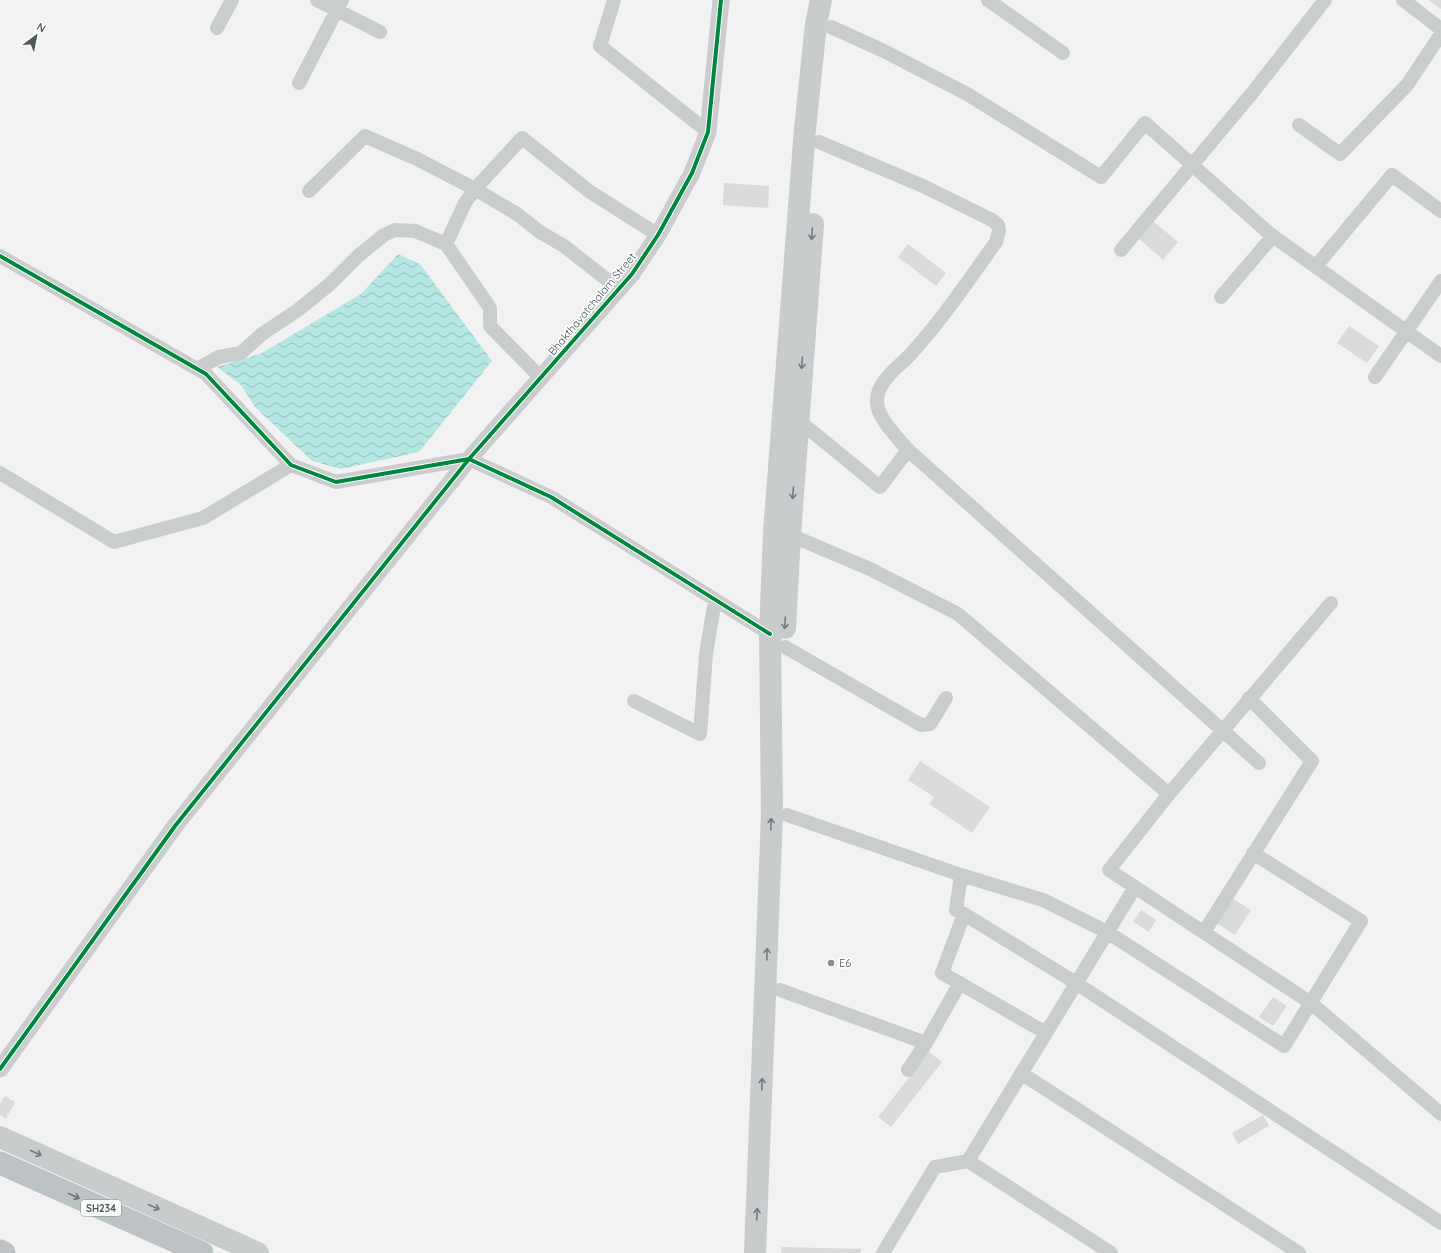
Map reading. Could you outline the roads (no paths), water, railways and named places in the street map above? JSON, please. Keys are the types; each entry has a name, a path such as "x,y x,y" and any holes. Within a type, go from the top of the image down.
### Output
{"highway":[{"name":"SH234","path":"0,1162 202,1253"},
{"path":"0,1251 4,1253"}],"main road":[{"path":"755,1253 782,534 805,129 816,24 821,0"},
{"path":"782,534 798,420 819,142 831,27 836,0"},
{"path":"770,1253 787,815 777,641"},
{"path":"0,1137 258,1253"}],"street":[{"path":"217,28 232,0"},
{"path":"317,0 340,5 380,32"},
{"path":"614,0 600,46 708,132"},
{"name":"Bhakthavatchalam Street","path":"0,1069 175,826 469,459 632,274 658,235 692,173 708,132 721,0"},
{"path":"988,0 1063,52"},
{"path":"1121,250 1192,165 1325,0"},
{"path":"1403,0 1441,29"},
{"path":"299,83 340,5"},
{"path":"831,27 884,51 967,94 1101,177 1144,123 1273,236 1441,356"},
{"path":"1300,125 1340,154 1407,85 1441,34"},
{"path":"309,191 365,136 417,159 476,189 517,214 540,232 564,246 619,289"},
{"path":"446,244 465,203 522,138 589,191 658,235"},
{"path":"819,142 923,186 992,220 998,225 999,231 996,242 991,249 921,343 887,378 879,392 877,403 883,419 908,450 1259,763"},
{"path":"1316,266 1392,175 1441,211"},
{"path":"197,369 219,356 241,353 262,334 298,310 330,284 358,256 389,232 409,230 446,244 490,308 490,326 541,378"},
{"path":"1221,297 1273,236"},
{"path":"0,256 206,374 291,465 336,482 469,459 551,497 715,600 777,641 921,725 930,724 946,698"},
{"path":"1375,378 1441,281"},
{"path":"798,420 880,486 908,450"},
{"path":"0,473 114,542 203,518 291,465"},
{"path":"782,534 870,569 958,614 1169,794"},
{"path":"634,701 700,734 706,654 715,600"},
{"path":"1331,603 1222,730 1109,870 1311,1003 1441,1114"},
{"path":"1204,932 1312,761 1249,698"},
{"path":"787,815 961,875 1043,900 1107,932 1284,1046 1361,921 1254,853"},
{"path":"961,875 956,910 1076,983 1441,1223"},
{"path":"968,1160 1135,887"},
{"path":"964,914 942,973 1046,1033"},
{"path":"908,1070 926,1043 960,983"},
{"path":"780,990 926,1043"},
{"path":"1021,1073 1299,1253"},
{"path":"883,1253 934,1167 968,1160 1111,1253"}],"water":[{"path":"398,254 420,264 492,361 419,452 341,469 312,461 255,407 241,385 217,367 260,354 361,294"}],"place":[{"name":"E6","path":"831,963"}]}
